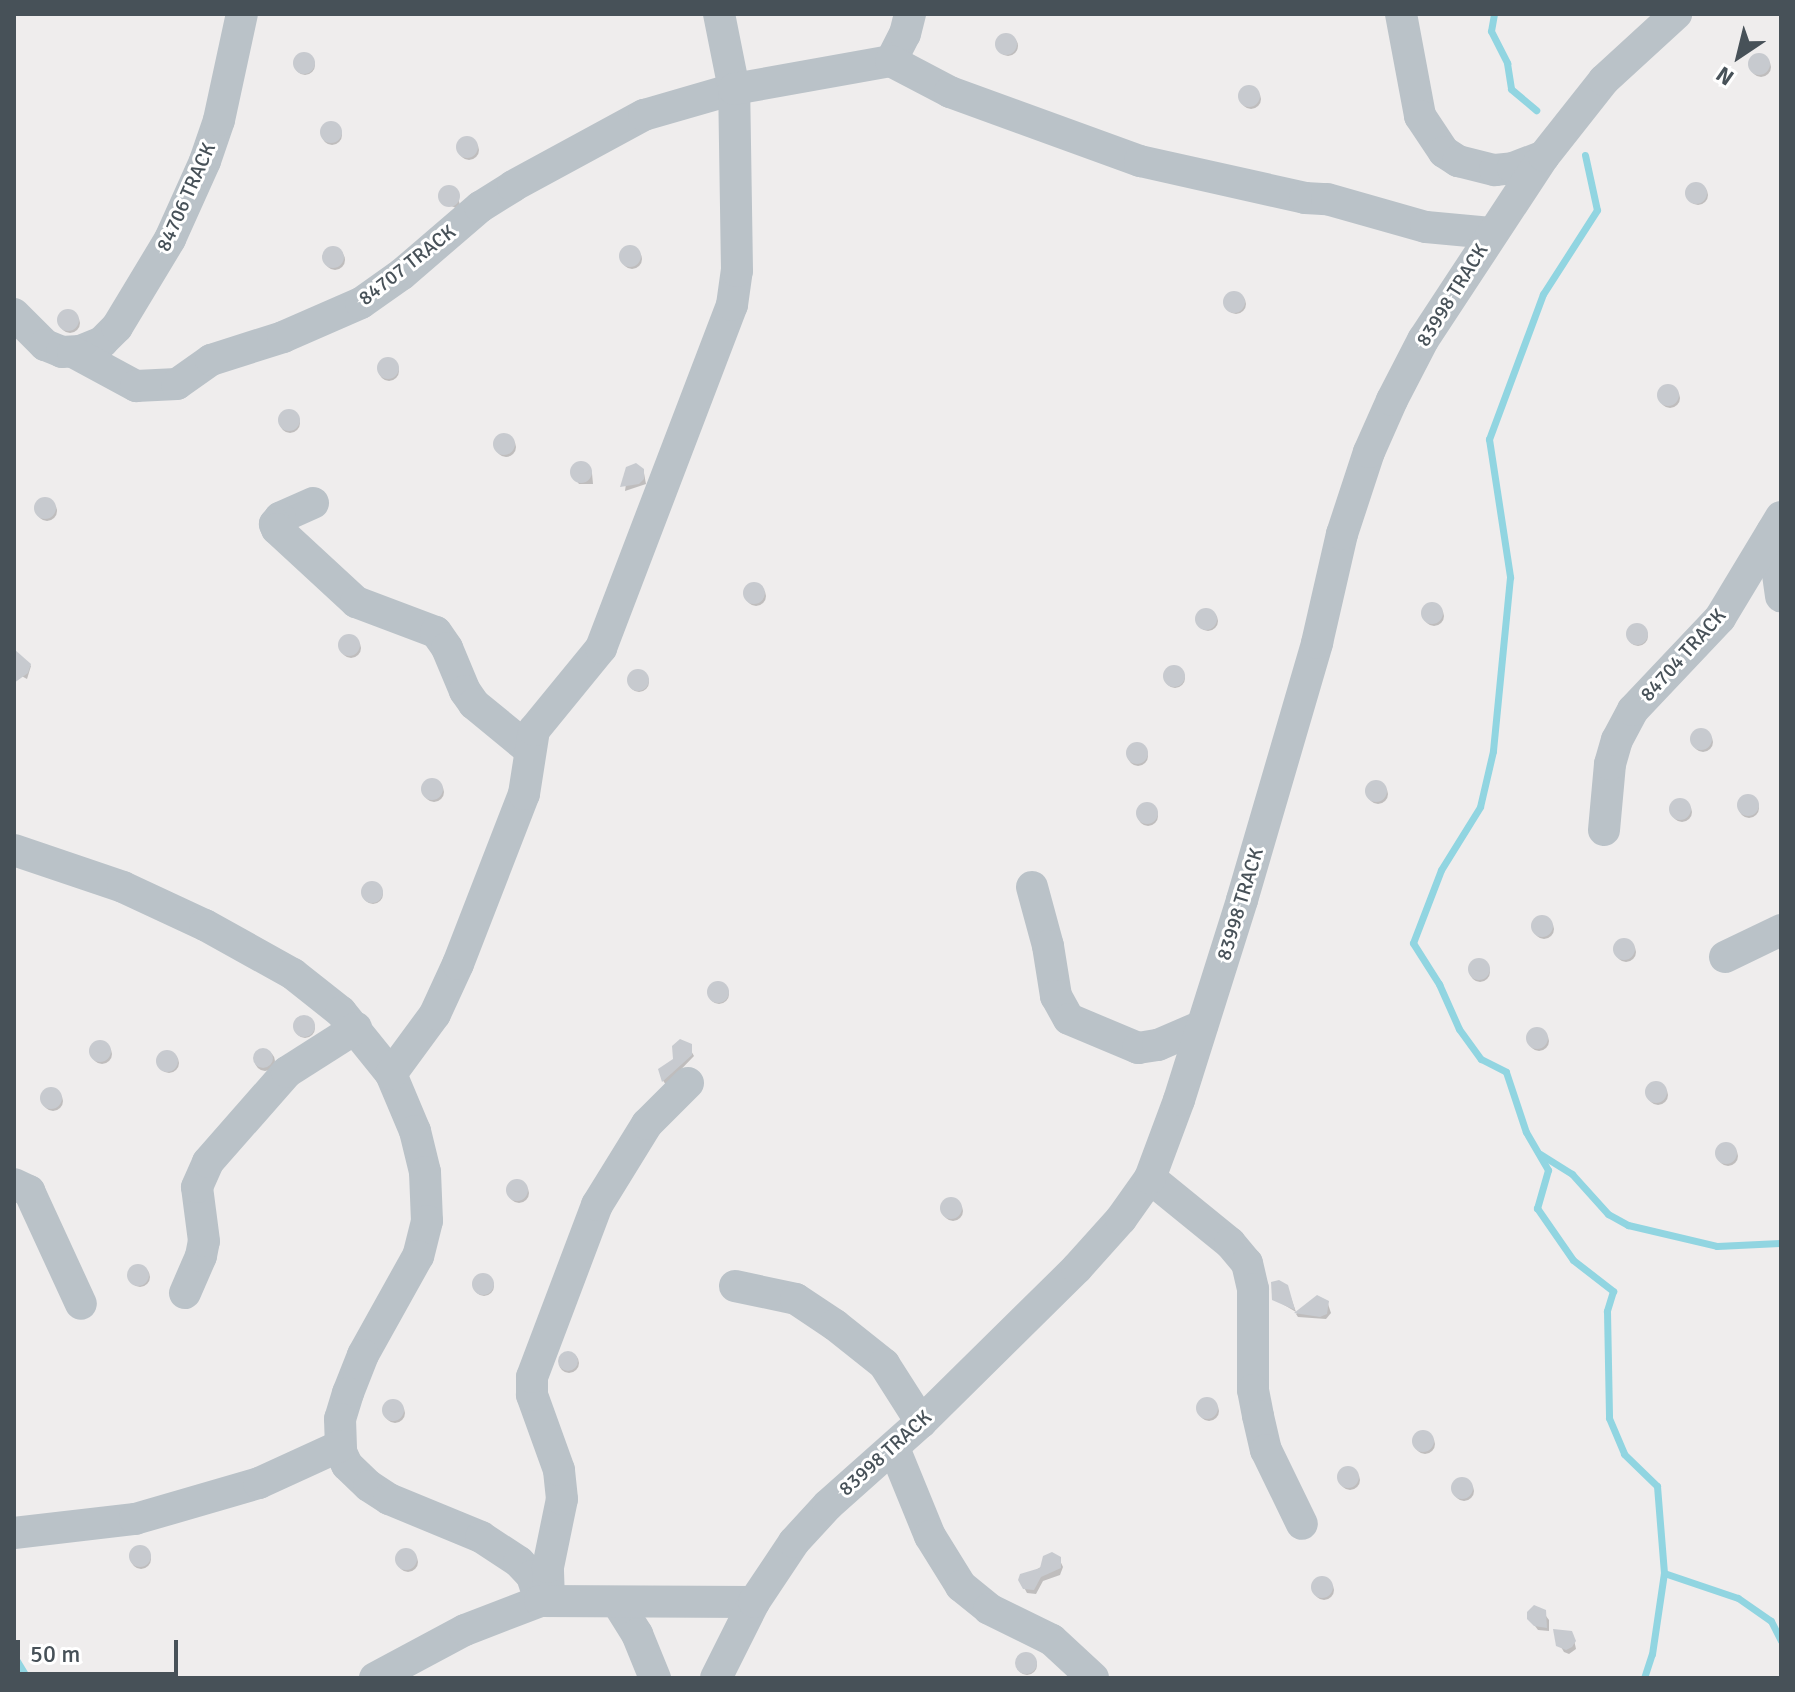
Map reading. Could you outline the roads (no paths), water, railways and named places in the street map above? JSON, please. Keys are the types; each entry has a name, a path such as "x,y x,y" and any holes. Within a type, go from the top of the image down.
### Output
{"street":[{"name":"84706 TRACK","path":"76,352 102,342 117,327 170,239 219,120 242,14"},
{"path":"391,1074 426,1029 444,997 524,794 534,730 601,648 732,305 737,271 734,89 719,14"},
{"path":"910,14 891,61 950,92 1140,161 1305,198 1327,199 1426,227 1491,233"},
{"path":"1401,14 1420,116 1444,152 1458,161 1495,170 1513,168 1544,156"},
{"name":"83998 TRACK","path":"716,1678 754,1602 794,1542 838,1495 894,1448 1077,1268 1121,1219 1150,1178 1202,1026 1313,658 1342,534 1369,452 1423,340 1544,156 1604,80 1676,14"},
{"name":"84707 TRACK","path":"14,314 45,345 62,352 76,352 113,377 136,386 177,384 211,360 283,337 361,303 402,274 480,207 558,161 665,106 734,89 891,61"},
{"path":"313,503 280,518 275,524 277,529 356,602 436,632 474,704 530,750"},
{"path":"1777,524 1774,568 1781,596"},
{"name":"84704 TRACK","path":"1604,830 1610,764 1617,740 1633,710 1720,618 1777,524"},
{"path":"14,850 123,887 205,925 304,982 356,1028 391,1074 415,1131 425,1172 427,1221 418,1256 363,1355 348,1393 340,1419 340,1446 347,1465 369,1486 389,1499 481,1537 519,1562 532,1576 544,1600"},
{"path":"1032,887 1048,946 1056,996 1069,1019 1138,1048 1158,1045 1202,1026"},
{"path":"1725,957 1781,930"},
{"path":"185,1293 204,1241 197,1187 208,1162 287,1072 356,1028"},
{"path":"544,1600 562,1499 559,1470 532,1395 532,1377 597,1205 647,1124 688,1083"},
{"path":"1150,1178 1230,1243 1247,1263 1253,1289 1253,1390 1258,1416 1266,1450 1302,1524"},
{"path":"14,1184 29,1191 81,1304"},
{"path":"735,1286 796,1299 835,1325 884,1364 921,1422"},
{"path":"14,1533 135,1519 259,1483 340,1446"},
{"path":"894,1448 930,1536 961,1586 980,1604 1052,1640 1093,1678"},
{"path":"375,1678 465,1630 544,1600 754,1602"},
{"path":"617,1602 637,1634 655,1678"}],"waterway":[{"path":"1494,14 1491,31 1507,63 1511,89 1536,110"},
{"path":"1585,155 1597,210 1543,294 1489,439 1510,577 1493,751 1480,807 1441,870 1413,943 1439,984 1459,1029 1481,1059 1506,1072 1526,1132 1548,1170 1537,1208 1573,1260 1613,1291 1607,1311 1609,1418 1624,1454 1657,1486 1664,1573 1738,1598 1771,1621 1781,1641"},
{"path":"1540,1154 1572,1174 1608,1214 1628,1225 1717,1246 1781,1243"},
{"path":"1644,1678 1652,1654 1664,1573"},
{"path":"14,1656 27,1678"}]}
